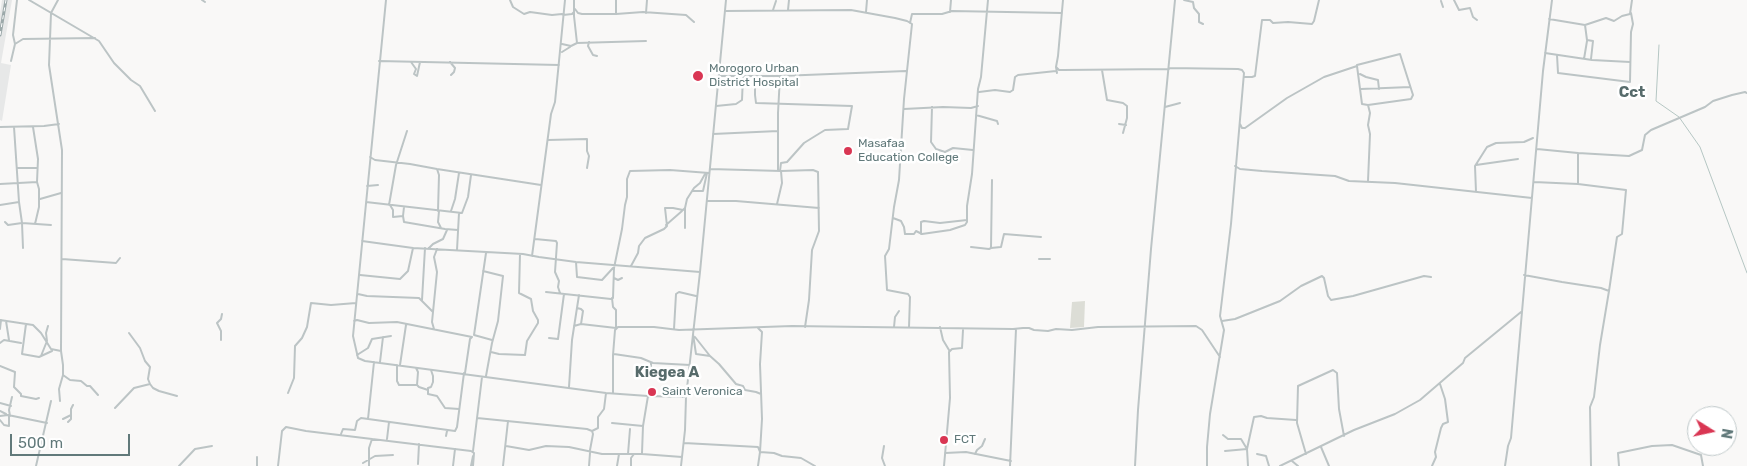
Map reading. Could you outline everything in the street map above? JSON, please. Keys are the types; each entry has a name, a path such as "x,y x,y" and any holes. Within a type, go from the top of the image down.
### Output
{"street":[{"path":"11,62 15,44 13,35 17,0"},
{"path":"29,0 99,41 114,63 140,86 155,111"},
{"path":"58,0 50,13 49,39 52,88 62,150 61,351 63,376 59,390 60,401"},
{"path":"386,0 354,321 353,336 357,356 362,360 374,362 606,393 686,396"},
{"path":"510,0 513,7 524,14 530,12 552,15 573,13"},
{"path":"532,256 550,121 555,102 565,0"},
{"path":"574,0 573,13 577,43"},
{"path":"616,0 616,14"},
{"path":"646,13 647,0"},
{"path":"685,228 687,200 709,169 726,0"},
{"path":"788,0 788,11"},
{"path":"866,12 867,0"},
{"path":"950,12 951,0"},
{"path":"893,218 901,221 904,226 904,233 914,234 917,232 920,234 954,229 965,225 970,192 988,0"},
{"path":"979,92 996,90 1010,92 1013,90 1018,74 1056,72 1063,0"},
{"path":"1135,466 1137,419 1175,0"},
{"path":"1184,0 1192,2 1199,14 1199,22 1203,24"},
{"path":"1244,77 1255,75 1262,20 1269,20 1273,23 1313,24 1319,0"},
{"path":"1442,7 1441,0 1445,0"},
{"path":"1454,0 1460,10 1470,8 1473,17 1477,20"},
{"path":"1505,466 1511,438 1524,275 1533,198 1545,53 1552,0"},
{"path":"1557,54 1558,73 1630,82 1631,28 1633,24 1632,0"},
{"path":"773,10 776,1"},
{"path":"574,6 578,13 582,14 646,13 686,15 694,22"},
{"path":"564,10 573,13"},
{"path":"725,11 842,10 866,12 910,23"},
{"path":"909,327 909,295 890,291 887,288 885,256 889,249 900,171 912,14 942,14 950,12 1062,13"},
{"path":"1549,20 1585,26 1606,18 1614,21 1631,12"},
{"path":"1584,58 1588,40 1585,26"},
{"path":"15,44 23,39 95,38"},
{"path":"561,52 577,43 646,40"},
{"path":"1588,40 1594,42 1591,59"},
{"path":"589,42 588,46 593,55 597,56"},
{"path":"562,44 570,46"},
{"path":"1545,53 1631,62"},
{"path":"1238,133 1283,100 1316,81 1331,74 1357,66 1400,54 1414,97 1411,99 1362,105 1357,66"},
{"path":"379,61 559,65"},
{"path":"411,62 416,69 414,74 416,76 418,75 420,62"},
{"path":"450,62 455,68 451,75"},
{"path":"1056,66 1059,70 1238,69 1243,71 1231,224 1220,316 1224,330 1210,414 1207,466"},
{"path":"1102,70 1107,100 1127,105 1128,113 1124,132"},
{"path":"719,76 780,76 907,71"},
{"path":"1358,72 1365,77 1378,80 1379,89"},
{"path":"716,106 736,104 742,100 743,76"},
{"path":"755,76 756,102 852,106 849,129 825,130 804,143 787,162 781,163 780,171"},
{"path":"777,204 782,183 778,132 780,76"},
{"path":"1361,89 1411,87"},
{"path":"1537,149 1628,156 1642,150 1644,135 1652,130 1714,101 1732,95 1747,93"},
{"path":"1165,107 1180,103"},
{"path":"1368,105 1370,114 1368,125 1370,133 1368,181"},
{"path":"904,109 932,107 971,108 978,106"},
{"path":"932,107 931,142 936,148 945,152 953,148 974,150"},
{"path":"976,115 997,121 998,124"},
{"path":"1239,122 1241,127 1244,128"},
{"path":"0,127 33,127 59,124"},
{"path":"1119,124 1126,125"},
{"path":"14,127 23,248"},
{"path":"33,127 38,159 36,182 39,189 35,224"},
{"path":"403,216 393,217 394,212 390,205 398,162 407,131"},
{"path":"713,134 778,132"},
{"path":"1476,192 1476,164 1492,144 1524,142 1533,138"},
{"path":"548,140 588,139 587,151 589,156 587,168"},
{"path":"1578,152 1578,184"},
{"path":"370,157 375,160 541,185"},
{"path":"1476,164 1518,159"},
{"path":"1235,166 1239,169 1333,176 1348,181 1395,183 1533,198"},
{"path":"16,168 37,168"},
{"path":"437,169 439,175 438,222 441,229"},
{"path":"709,169 817,171 819,231 812,250 809,300 805,327"},
{"path":"613,393 616,310 613,307 612,298 615,266 627,197 628,172 632,170 670,170 707,173"},
{"path":"451,211 459,173"},
{"path":"692,191 703,191 707,173"},
{"path":"707,173 700,272 693,329 694,350 696,354 710,356"},
{"path":"366,202 463,212 468,197 471,175"},
{"path":"32,178 37,177"},
{"path":"991,248 992,180"},
{"path":"0,184 36,182"},
{"path":"1534,182 1578,184 1624,190 1626,192 1622,234 1617,237 1594,397 1590,407 1591,466"},
{"path":"367,186 378,185"},
{"path":"39,200 61,193"},
{"path":"706,201 819,208"},
{"path":"0,205 19,202"},
{"path":"404,207 404,222 441,229 458,230"},
{"path":"666,225 665,208 683,210 685,208"},
{"path":"631,266 638,253 639,246 645,238 664,230 666,225 682,211"},
{"path":"457,250 459,213"},
{"path":"920,234 921,222 924,221 940,223 967,220"},
{"path":"5,222 8,225 51,225"},
{"path":"427,248 443,239 448,230"},
{"path":"971,248 989,249 1002,247 1004,234 1041,237"},
{"path":"535,239 556,241 557,243 555,272 559,281 558,288 562,294 558,339 549,338"},
{"path":"362,242 413,248 528,254 576,262 700,272"},
{"path":"360,275 400,279 408,271 413,248"},
{"path":"422,300 427,248"},
{"path":"435,330 432,322 437,272 434,257 437,249"},
{"path":"352,436 358,419 361,418 456,430 486,252"},
{"path":"491,352 524,355 527,340 538,323 531,299 519,293 520,254"},
{"path":"62,259 116,262 120,258"},
{"path":"1039,259 1050,259"},
{"path":"576,262 577,277 594,280 604,279 615,266"},
{"path":"472,466 477,418 484,376 498,321 503,276 483,271"},
{"path":"1524,275 1609,291"},
{"path":"1222,321 1235,319 1280,301 1301,286 1322,276 1328,297 1331,300 1353,296 1424,276 1431,277"},
{"path":"614,278 618,280 622,278"},
{"path":"546,292 612,298"},
{"path":"674,329 676,294 678,292 696,296"},
{"path":"358,294 418,298 433,312"},
{"path":"569,388 574,326 579,295"},
{"path":"288,393 294,378 295,346 302,338 307,327 311,303 331,305 356,303"},
{"path":"577,308 582,311 581,324"},
{"path":"894,327 895,317 899,311"},
{"path":"1280,466 1418,402 1463,363 1465,358 1522,311"},
{"path":"222,314 218,323 222,340"},
{"path":"0,330 1,320 26,324 36,328 53,350"},
{"path":"6,320 9,341"},
{"path":"354,321 369,323 392,322 492,341"},
{"path":"26,324 22,354 39,358 53,350 61,351"},
{"path":"574,326 581,324 616,329 618,327 693,329 940,327 963,329 1029,328 1038,331 1098,327 1198,327 1202,330 1220,358"},
{"path":"406,325 398,365 398,385 417,385 428,390 428,394 437,396 445,408 459,409"},
{"path":"41,356 47,341 46,333 48,326"},
{"path":"940,327 943,340 949,350 950,398 944,466"},
{"path":"758,328 762,332 760,394 762,419 758,466"},
{"path":"949,350 962,348 963,329"},
{"path":"1010,466 1016,329"},
{"path":"129,333 150,367 148,379 153,388 177,396"},
{"path":"694,335 710,356 724,368 736,384 743,386 746,391 760,394"},
{"path":"681,466 686,396 694,335"},
{"path":"357,356 368,348 372,339 391,336"},
{"path":"380,362 383,337"},
{"path":"0,343 4,340 23,343"},
{"path":"613,354 640,358 651,363 690,365"},
{"path":"368,419 374,362"},
{"path":"651,363 651,374"},
{"path":"0,366 15,372 14,388 21,396 39,398"},
{"path":"415,367 418,372 417,385"},
{"path":"428,390 432,387 433,382 430,369"},
{"path":"1306,454 1297,425 1298,385 1335,370 1338,381 1339,415 1344,436"},
{"path":"63,376 70,380 81,381 90,386 98,396"},
{"path":"115,408 134,388 150,384"},
{"path":"1432,466 1436,457 1435,452 1441,428 1448,421 1445,399 1440,384"},
{"path":"477,418 530,422 592,431 598,428 598,417 604,409 606,393"},
{"path":"642,454 643,426 648,396"},
{"path":"0,420 4,425 9,426 12,397"},
{"path":"36,466 51,401"},
{"path":"0,403 11,406"},
{"path":"68,422 71,419 73,405"},
{"path":"0,411 9,416"},
{"path":"0,416 47,423"},
{"path":"62,419 71,416"},
{"path":"1248,466 1248,449 1254,417 1297,420"},
{"path":"948,419 952,423"},
{"path":"503,466 508,421"},
{"path":"387,439 389,422"},
{"path":"612,423 643,426"},
{"path":"278,466 282,431 286,427 473,451"},
{"path":"341,434 343,429 353,431"},
{"path":"628,454 630,429"},
{"path":"446,436 447,430"},
{"path":"589,466 592,431"},
{"path":"1223,435 1228,439 1241,439 1248,449"},
{"path":"369,466 372,439"},
{"path":"975,454 985,439"},
{"path":"683,443 758,447 760,452"},
{"path":"418,464 419,444"},
{"path":"1619,466 1618,453 1653,446 1672,445 1701,455 1703,466"},
{"path":"178,466 195,449 212,446"},
{"path":"506,446 529,450 546,446 569,447 618,454 682,457"},
{"path":"884,446 882,454 885,466"},
{"path":"1320,446 1329,466"},
{"path":"452,466 455,449"},
{"path":"1225,451 1248,449"},
{"path":"760,452 801,458 815,466"},
{"path":"945,453 966,452 1011,461"},
{"path":"617,466 618,454"},
{"path":"630,466 631,458 634,454"},
{"path":"1258,454 1266,456 1270,466"},
{"path":"363,463 375,456 394,455"},
{"path":"257,457 257,466"},
{"path":"1292,461 1298,466"}],"shaded area":[{"path":"2,0 12,0 1,63 11,65 2,121 0,120 0,14"},
{"path":"1085,301 1084,327 1070,328 1072,302"}],"waterway":[{"path":"1659,45 1656,101 1679,117 1700,147 1747,273"}],"railway":[{"path":"0,35 6,0"}],"place":[{"name":"Morogoro Urban District Hospital","path":"698,76"},
{"name":"Masafaa Education College","path":"848,151"},
{"name":"Saint Veronica","path":"652,392"},
{"name":"FCT","path":"944,440"}],"district":[{"name":"Cct","path":"1632,93"},
{"name":"Kiegea A","path":"667,373"}]}
